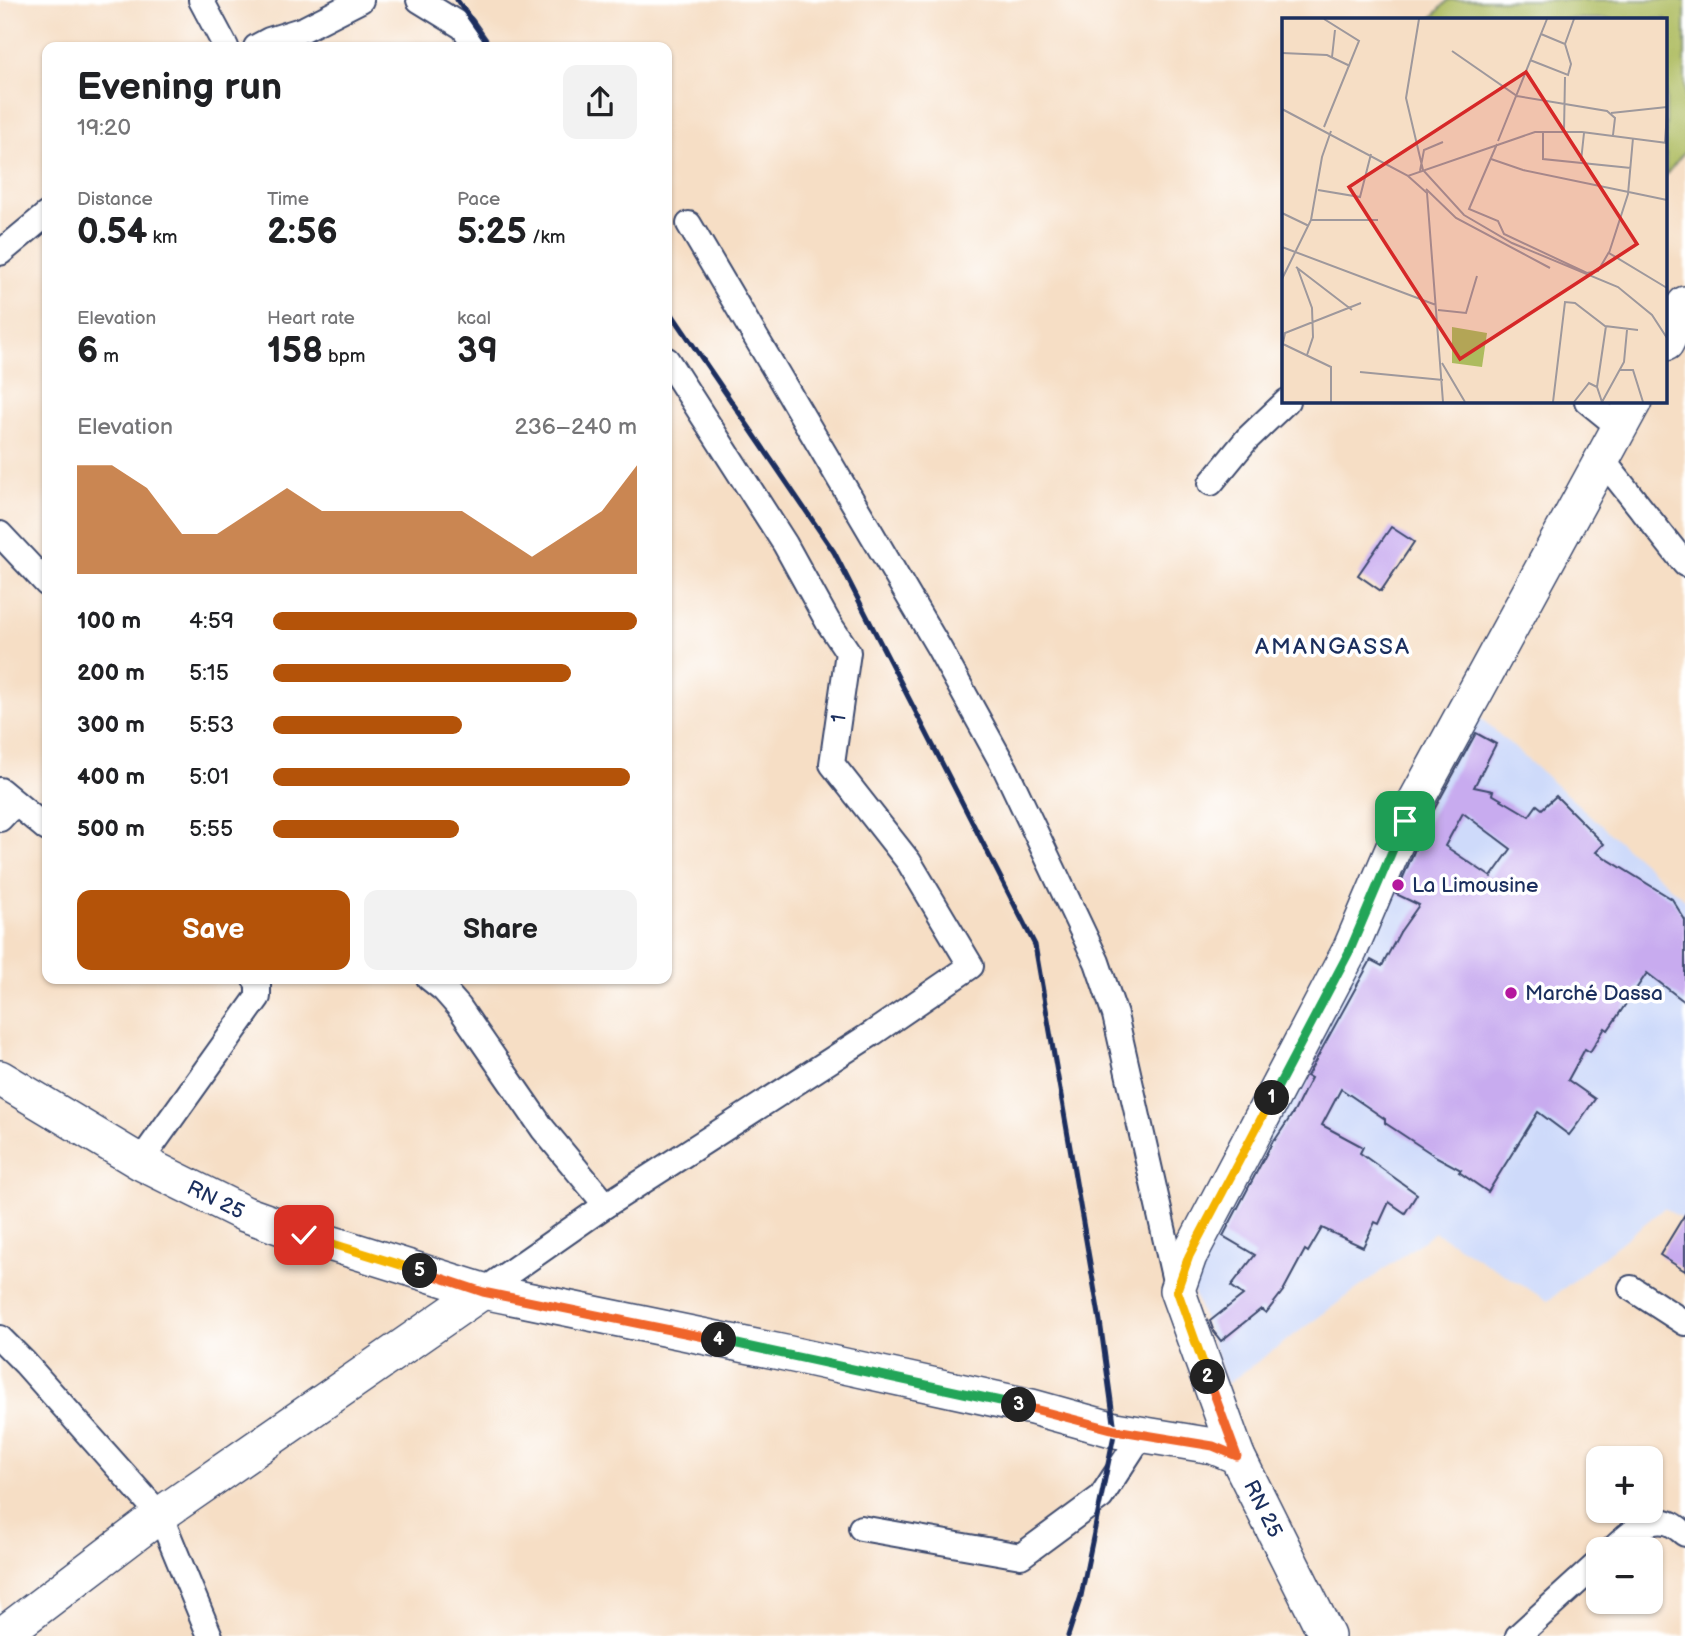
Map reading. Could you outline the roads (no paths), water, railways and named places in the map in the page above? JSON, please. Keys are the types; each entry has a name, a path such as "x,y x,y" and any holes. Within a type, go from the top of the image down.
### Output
{"main road":[{"path":"1668,339 1685,304"},
{"path":"1237,1456 1177,1290 1189,1256 1350,950 1405,821 1626,414"},
{"name":"RN 25","path":"0,1078 140,1162 245,1214 483,1292 785,1353 1032,1408 1115,1430 1213,1446 1237,1456 1327,1636"},
{"path":"1,1636 160,1515 483,1292"}],"street":[{"path":"201,0 223,42"},
{"path":"265,42 303,29 361,0"},
{"path":"419,0 463,27 474,42"},
{"path":"0,253 42,219"},
{"path":"689,224 939,648 1006,771 1097,962 1115,1015 1177,1290"},
{"name":"1","path":"606,1205 873,1033 971,966 909,862 832,764 848,652 828,622 785,544 672,368"},
{"path":"1211,484 1247,439 1286,402"},
{"path":"1590,402 1626,414"},
{"path":"1601,458 1685,564"},
{"path":"0,534 42,579"},
{"path":"5,804 42,826"},
{"path":"140,1162 258,997 258,984"},
{"path":"435,984 459,1007 543,1129 606,1205 483,1292"},
{"path":"1631,1287 1685,1323"},
{"path":"0,1338 160,1515 210,1636"},
{"path":"861,1528 1021,1556 1101,1497 1142,1434"},
{"path":"1626,1537 1652,1522 1670,1523 1685,1534"},
{"path":"1518,1636 1586,1574"}],"railway":[{"path":"457,0 486,42"},
{"path":"672,314 834,552 1035,945 1100,1321 1115,1430 1081,1596 1068,1636"}],"place":[{"name":"La Limousine","path":"1398,885"},
{"name":"Marché Dassa","path":"1511,993"}],"district":[{"name":"AMANGASSA","path":"1333,646"}]}
